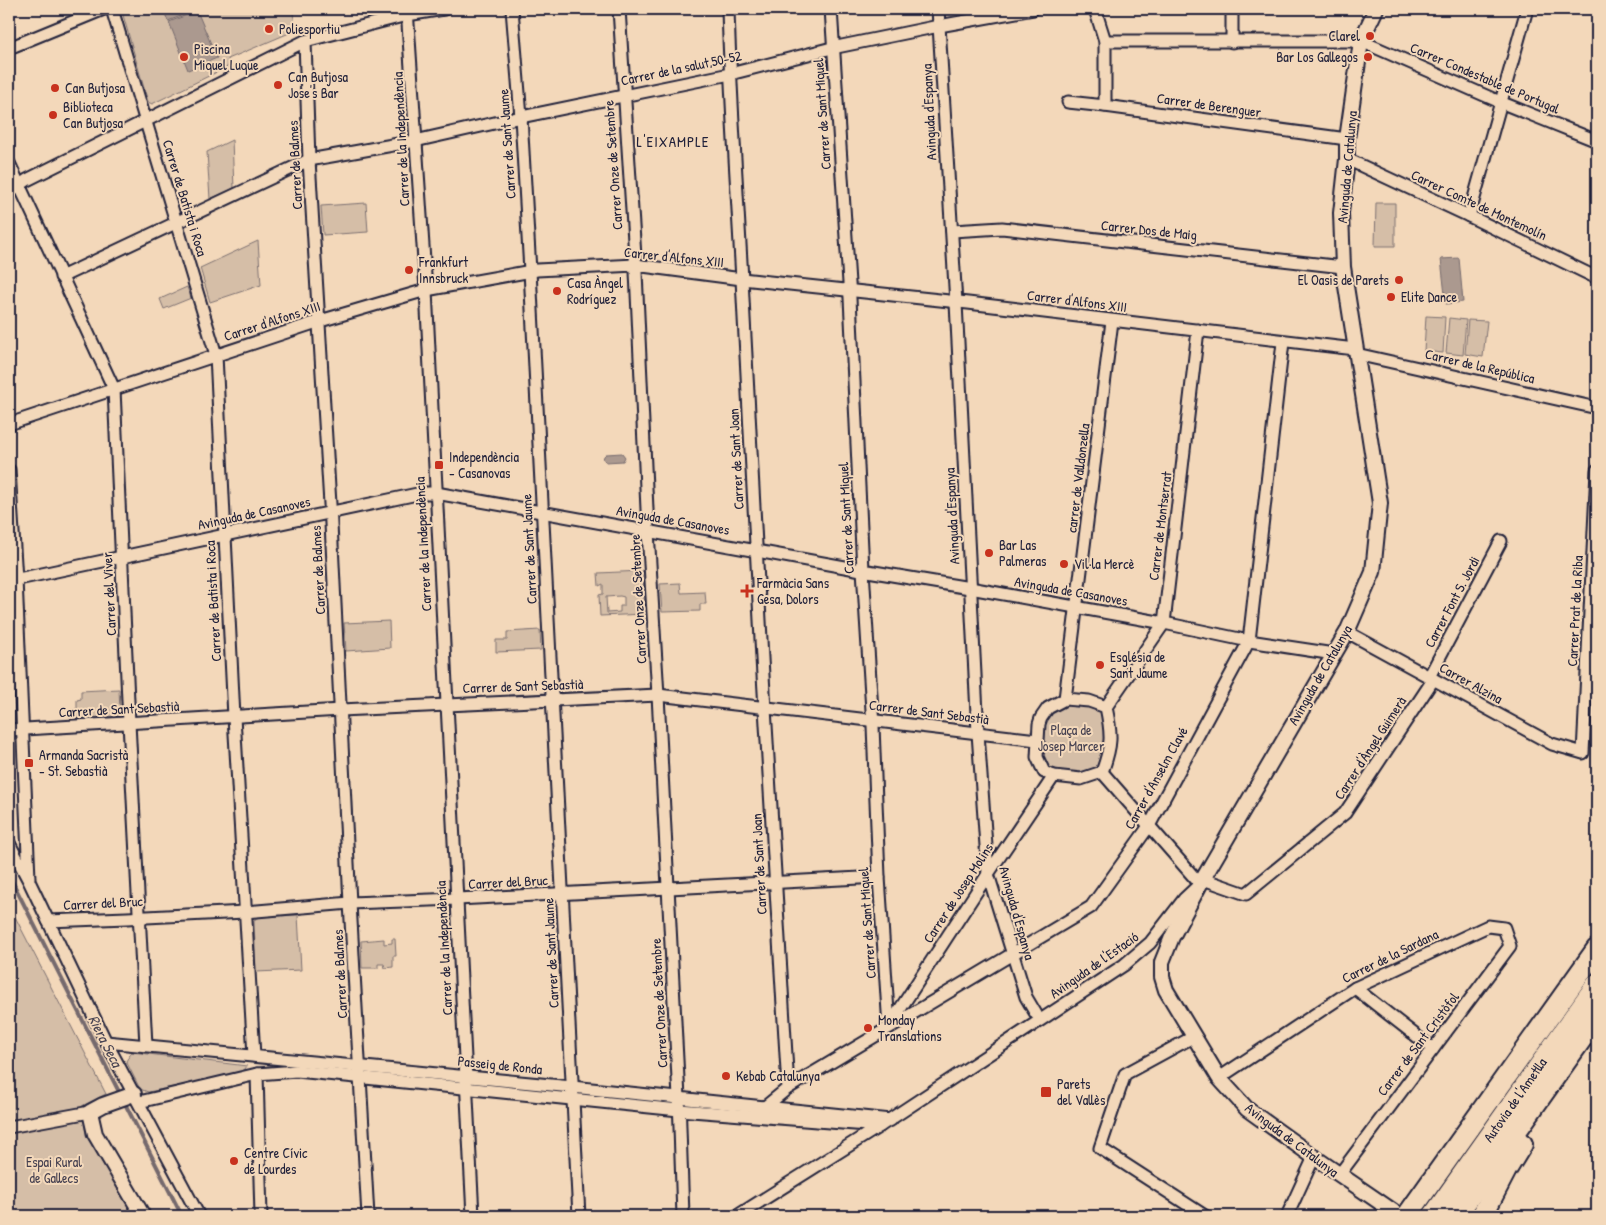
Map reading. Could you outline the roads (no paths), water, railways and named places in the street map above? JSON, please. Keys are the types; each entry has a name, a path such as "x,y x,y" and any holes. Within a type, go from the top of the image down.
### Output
{"highway":[{"path":"1408,1216 1597,949"},
{"name":"Autovia de l'Ametlla","path":"1434,1216 1597,984"},
{"name":"Autovia de l'Ametlla","path":"1456,1216 1597,1017"},
{"path":"1482,1216 1506,1170 1548,1102 1567,1059"}],"street":[{"path":"9,48 104,9"},
{"name":"Carrer de Batista i Roca","path":"112,9 216,355 234,717 254,1056"},
{"path":"9,193 19,185 305,41 407,12 444,9"},
{"name":"Carrer de Sant Jaume","path":"512,9 521,117 530,271 579,1216"},
{"name":"Carrer Onze de Setembre","path":"619,9 658,695 683,1216"},
{"name":"Carrer de Sant Joan","path":"728,9 764,708 788,1088"},
{"name":"Carrer de Sant Miquel","path":"831,9 849,291 863,570 873,720 879,876 889,1026"},
{"name":"Avinguda d'Espanya","path":"938,9 956,303 978,733 988,874 1026,997 1036,1014"},
{"name":"Carrer de la salut,50-52","path":"61,277 309,160 415,141 730,74 832,48 1033,9"},
{"path":"1095,9 1105,42 1105,106"},
{"path":"1232,9 1232,42"},
{"name":"Avinguda de Catalunya","path":"1376,9 1361,42 1347,139 1347,159 1341,213 1343,267 1380,504 1373,572 1347,632 1172,937 1162,962 1162,977 1166,990 1219,1078 1247,1109 1400,1216"},
{"path":"1469,216 1527,9"},
{"name":"Carrer de la Independència","path":"407,12 426,290 473,1216"},
{"name":"Carrer de Balmes","path":"305,41 309,160 320,321 368,1216"},
{"path":"1105,42 1361,42"},
{"name":"Carrer Condestable de Portugal","path":"1361,42 1500,102 1597,141"},
{"name":"Carrer de Berenguer","path":"1068,102 1347,139"},
{"name":"Carrer Comte de Montemolín","path":"1347,159 1597,278"},
{"name":"Carrer del Viver","path":"9,163 114,389 146,1046"},
{"name":"Carrer Dos de Maig","path":"952,231 1002,228 1343,267"},
{"name":"Carrer d'Alfons XIII","path":"9,424 320,321 426,290 530,271 635,265 742,280 1198,330 1356,351"},
{"name":"carrer de Valldonzella","path":"1065,699 1112,321"},
{"name":"Carrer de Montserrat","path":"1106,707 1164,623 1198,330"},
{"name":"Carrer d'Anselm Clavé","path":"765,1111 788,1088 1091,907 1149,826 1249,641 1283,342"},
{"name":"Carrer de la República","path":"1356,351 1597,408"},
{"path":"9,470 12,580 23,729 29,880"},
{"name":"Carrer Prat de la Riba","path":"1583,754 1597,470"},
{"name":"Avinguda de Casanoves","path":"12,580 422,493 436,493 1164,623 1249,641 1334,654"},
{"name":"Carrer Font S. Jordi","path":"1431,678 1501,541"},
{"name":"Carrer Alzina","path":"1347,632 1552,744 1583,754"},
{"name":"Carrer d'Àngel Guimerà","path":"1202,882 1246,894 1345,813 1431,678"},
{"name":"Carrer de Sant Sebastià","path":"9,730 340,710 658,695 1037,740"},
{"path":"1065,699 1089,701 1106,707 1112,738 1109,754 1102,772 1080,779 1054,776 1044,772 1037,757 1037,740 1041,718 1048,708 1065,699"},
{"path":"1102,772 1149,826 1202,882"},
{"name":"Carrer de Josep Molins","path":"889,1026 1054,776"},
{"path":"12,848 24,853 28,849"},
{"path":"12,848 106,1042 199,1216"},
{"name":"Carrer del Bruc","path":"48,921 245,912 350,903 457,900 879,876"},
{"name":"Avinguda de l'Estació","path":"737,1216 890,1120 1124,965 1150,943 1184,900 1202,882"},
{"name":"Carrer de la Sardana","path":"1219,1078 1355,988 1488,926 1504,928"},
{"name":"Carrer de Sant Cristòfol","path":"1339,1175 1510,946 1504,928"},
{"path":"1355,988 1433,1049"},
{"path":"1191,1033 1125,1074 1100,1148 1205,1216"},
{"name":"Passeig de Ronda","path":"106,1042 254,1056 360,1072 679,1104 890,1120"},
{"name":"Passeig de Ronda","path":"137,1098 257,1074 297,1071 360,1072"},
{"path":"257,1074 261,1216"},
{"path":"9,1127 90,1112 103,1105 137,1098"},
{"name":"Passeig de Ronda","path":"765,1111 880,1126"},
{"path":"90,1112 95,1134 142,1216"},
{"path":"1287,1216 1314,1157"}],"waterway":[{"name":"Riera Seca","path":"9,875 182,1216"}],"place":[{"name":"Poliesportiu","path":"269,29"},
{"name":"Clarel","path":"1370,36"},
{"name":"Piscina Miquel Luque","path":"184,57"},
{"name":"Bar Los Gallegos","path":"1368,57"},
{"name":"Can Butjosa Jose's Bar","path":"278,85"},
{"name":"Can Butjosa","path":"55,88"},
{"name":"Biblioteca Can Butjosa","path":"53,115"},
{"name":"Frankfurt Innsbruck","path":"409,270"},
{"name":"El Oasis de Parets","path":"1399,280"},
{"name":"Casa Àngel Rodríguez","path":"557,291"},
{"name":"Elite Dance","path":"1391,297"},
{"name":"Independència - Casanovas","path":"439,465"},
{"name":"Bar Las Palmeras","path":"989,553"},
{"name":"Vil·la Mercè","path":"1064,564"},
{"name":"Farmàcia Sans Gesa, Dolors","path":"747,591"},
{"name":"Església de Sant Jaume","path":"1100,665"},
{"name":"Armanda Sacristà - St. Sebastià","path":"29,763"},
{"name":"Monday Translations","path":"868,1028"},
{"name":"Kebab Catalunya","path":"726,1076"},
{"name":"Parets del Vallès","path":"1046,1092"},
{"name":"Centre Cívic de Lourdes","path":"234,1161"}],"district":[{"name":"L'EIXAMPLE","path":"673,142"}],"park label":[{"name":"Plaça de Josep Marcer","path":"1071,738"},
{"name":"Espai Rural de Gallecs","path":"54,1170"}]}
